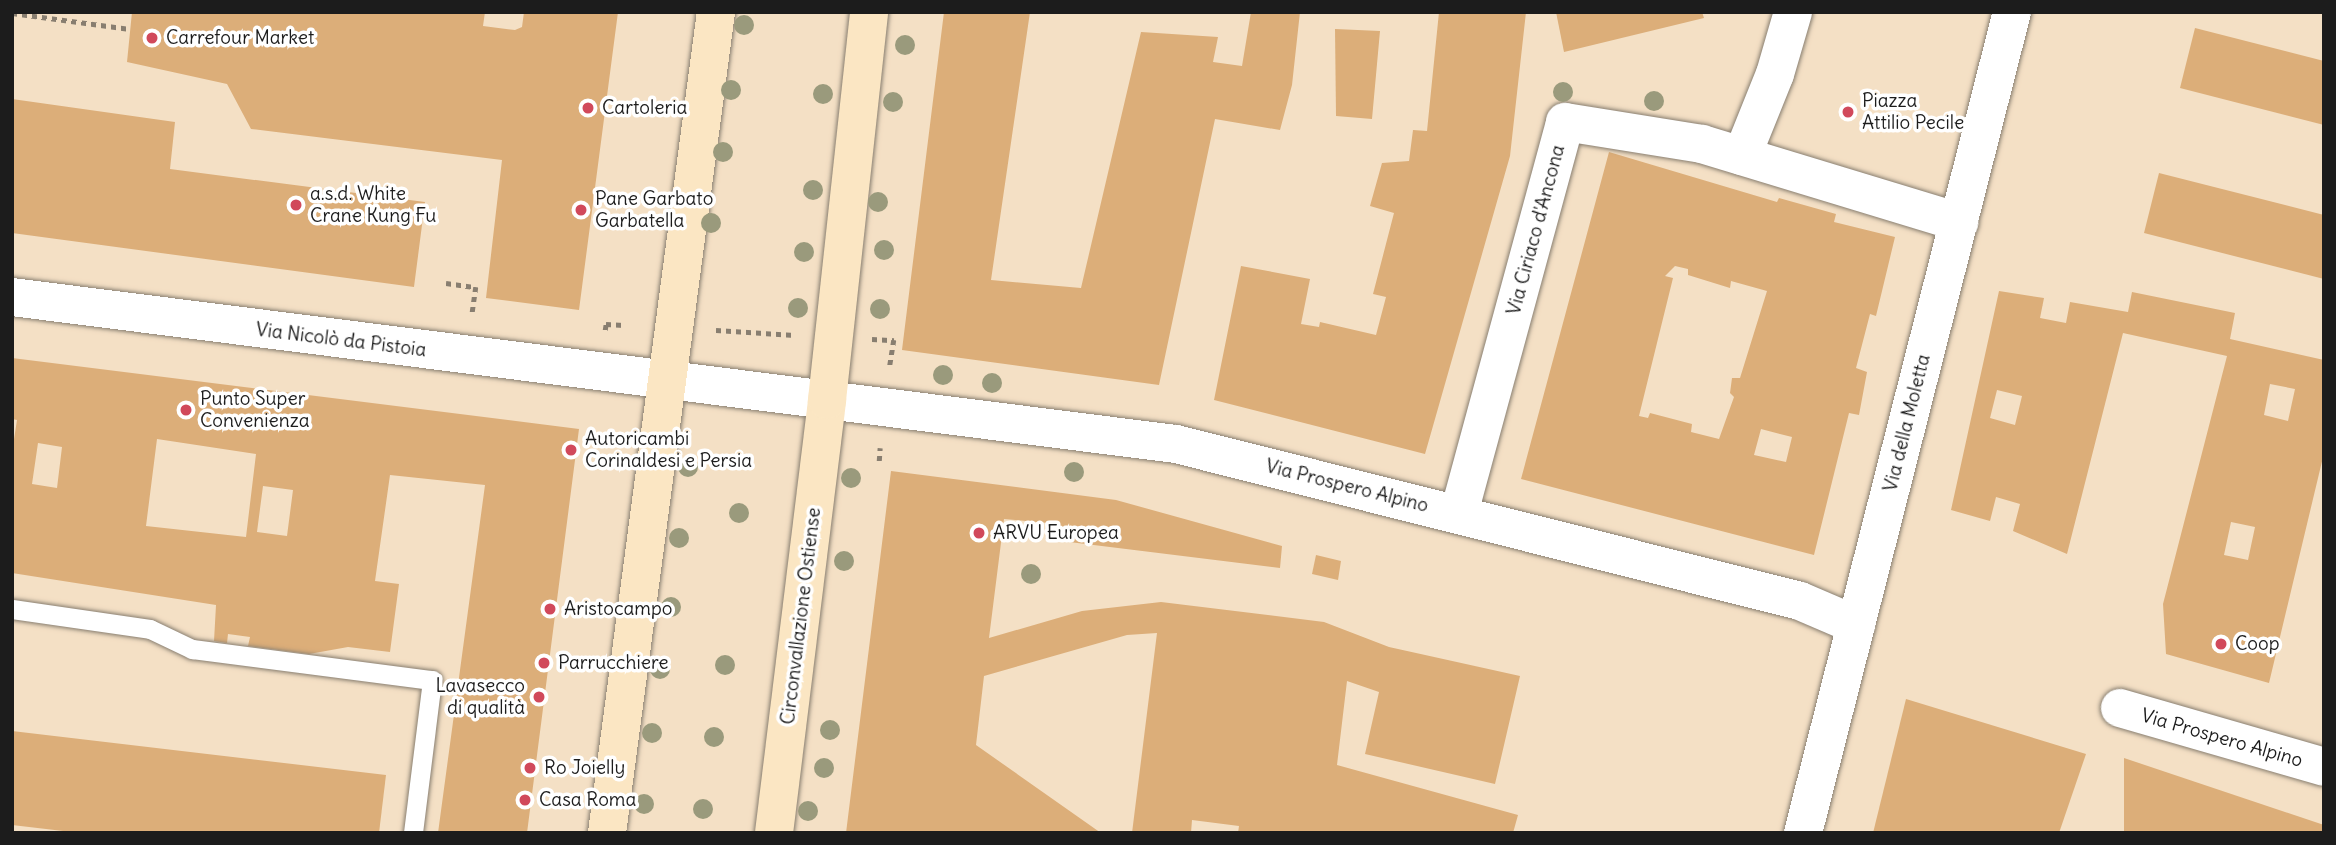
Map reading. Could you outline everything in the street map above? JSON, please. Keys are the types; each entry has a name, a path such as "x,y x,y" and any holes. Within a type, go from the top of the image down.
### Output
{"main road":[{"path":"607,833 670,381 716,12"},
{"name":"Circonvallazione Ostiense","path":"774,833 827,400 869,12"}],"street":[{"path":"1793,12 1775,74 1742,156 1959,222"},
{"name":"Via della Moletta","path":"1803,833 2012,12"},
{"name":"Via Ciriaco d'Ancona","path":"1459,513 1565,122 1702,144 1742,156"},
{"name":"Via Nicolò da Pistoia","path":"12,297 670,381"},
{"path":"670,381 827,400"},
{"name":"Via Prospero Alpino","path":"827,400 1176,444 1459,513 1800,601 1856,625"},
{"name":"Via Prospero Alpino","path":"2120,708 2324,767"}],"lane":[{"path":"12,609 150,629 192,649 432,680 413,833"}],"path":[{"path":"12,13 130,29"},
{"path":"446,283 475,287 474,296"},
{"path":"605,333 606,324 624,325"},
{"path":"708,329 810,336"},
{"path":"871,339 894,340 890,367"},
{"path":"878,461 881,442"}],"building":[{"path":"132,12 485,12 483,26 515,30 522,27 524,12 618,12 579,310 486,298 502,160 251,129 227,84 127,62"},
{"path":"944,12 1030,12 991,280 1081,288 1141,32 1218,37 1213,62 1242,66 1251,12 1300,12 1292,85 1280,130 1215,119 1159,385 902,350"},
{"path":"1439,12 1526,12 1510,156 1425,454 1214,400 1241,266 1310,279 1301,324 1319,327 1320,322 1376,335 1386,297 1373,294 1394,213 1370,206 1382,163 1409,161 1413,130 1427,131"},
{"path":"1556,12 1702,12 1704,18 1564,52"},
{"path":"2195,28 2324,61 2324,125 2180,88"},
{"path":"1335,29 1380,31 1372,119 1336,116"},
{"path":"12,99 175,122 170,169 425,202 414,287 12,233"},
{"path":"1609,152 1777,202 1779,198 1836,214 1834,222 1895,237 1876,316 1870,314 1856,368 1867,372 1859,415 1849,413 1814,555 1521,479","holes":["1675,266 1688,269 1688,275 1730,288 1731,281 1767,291 1740,378 1732,378 1730,393 1734,397 1719,439 1691,432 1692,424 1650,413 1648,418 1639,416 1673,278 1665,276","1761,429 1792,437 1786,462 1754,455"]},
{"path":"2159,173 2324,215 2324,279 2144,233"},
{"path":"1999,291 2044,298 2040,318 2066,323 2070,302 2128,312 2132,292 2235,313 2230,339 2324,360 2324,453 2269,683 2166,654 2163,604 2227,356 2123,333 2067,554 2013,531 2020,504 1996,497 1990,521 1951,510","holes":["2270,384 2295,389 2288,421 2264,415","1997,390 2022,396 2015,425 1990,418","2231,522 2255,527 2248,560 2224,555"]},
{"path":"12,358 579,429 527,833 438,833 485,485 390,475 375,581 399,584 390,652 348,647 309,654 248,646 250,637 228,634 227,643 214,641 216,605 12,573 12,452 17,420 12,419","holes":["157,439 256,454 246,537 146,526","38,443 62,447 57,488 32,484","263,486 293,490 287,536 257,532"]},
{"path":"891,471 1116,500 1282,546 1280,568 1045,539 1047,523 1004,519 989,638 1082,611 1161,602 1324,622 1389,647 1520,676 1495,784 1365,754 1379,692 1347,681 1337,765 1518,815 1513,833 1238,833 1239,826 1192,820 1191,833 1132,833 1157,633 1127,635 984,676 976,745 1101,833 846,833"},
{"path":"1316,555 1341,561 1338,580 1312,574"},
{"path":"1906,699 2086,754 2059,833 1873,833"},
{"path":"12,731 386,775 379,833 80,833 12,825"},
{"path":"2124,758 2324,825 2324,833 2124,833"}],"place":[{"name":"Carrefour Market","path":"152,38"},
{"name":"Cartoleria","path":"588,108"},
{"name":"Piazza Attilio Pecile","path":"1848,112"},
{"name":"a.s.d. White Crane Kung Fu","path":"296,205"},
{"name":"Pane Garbato Garbatella","path":"581,210"},
{"name":"Punto Super Convenienza","path":"186,410"},
{"name":"Autoricambi Corinaldesi e Persia","path":"571,450"},
{"name":"ARVU Europea","path":"979,533"},
{"name":"Aristocampo","path":"550,609"},
{"name":"Coop","path":"2221,644"},
{"name":"Parrucchiere","path":"544,663"},
{"name":"Lavasecco di qualità","path":"539,697"},
{"name":"Ro Joielly","path":"530,768"},
{"name":"Casa Roma","path":"525,800"}]}
